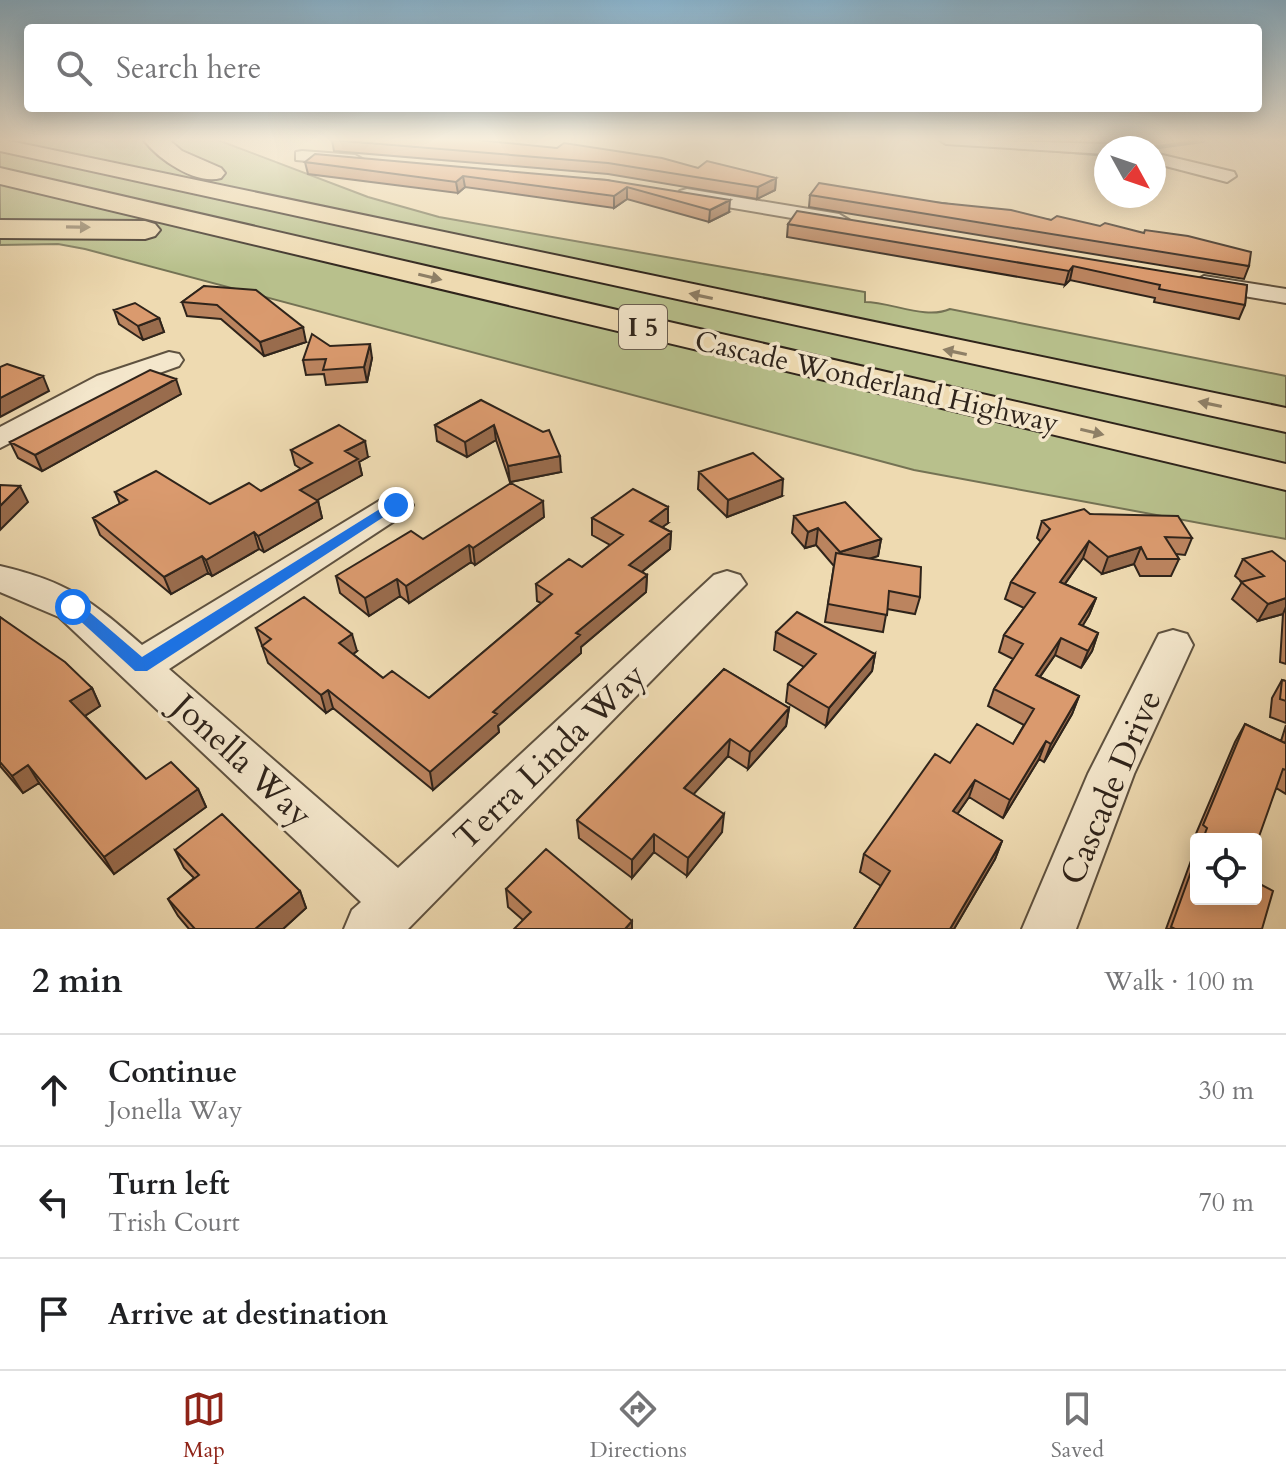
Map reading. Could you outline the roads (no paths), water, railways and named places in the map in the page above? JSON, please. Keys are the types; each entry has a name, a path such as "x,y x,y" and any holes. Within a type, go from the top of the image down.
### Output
{"highway":[{"name":"Cascade Wonderland Highway","path":"27,182 1286,477"},
{"name":"Cascade Wonderland Highway","path":"177,182 1286,420"},
{"path":"241,182 402,231"},
{"path":"0,229 92,227 175,233 377,264"}],"street":[{"path":"671,193 865,224"},
{"path":"1181,279 1286,296"},
{"path":"0,439 107,382 169,360"},
{"path":"141,666 396,505"},
{"name":"Jonella Way","path":"0,579 29,586 73,607 141,666 384,916"},
{"name":"Terra Linda Way","path":"384,916 727,584"},
{"name":"Cascade Drive","path":"1049,929 1111,774 1173,645"}]}
